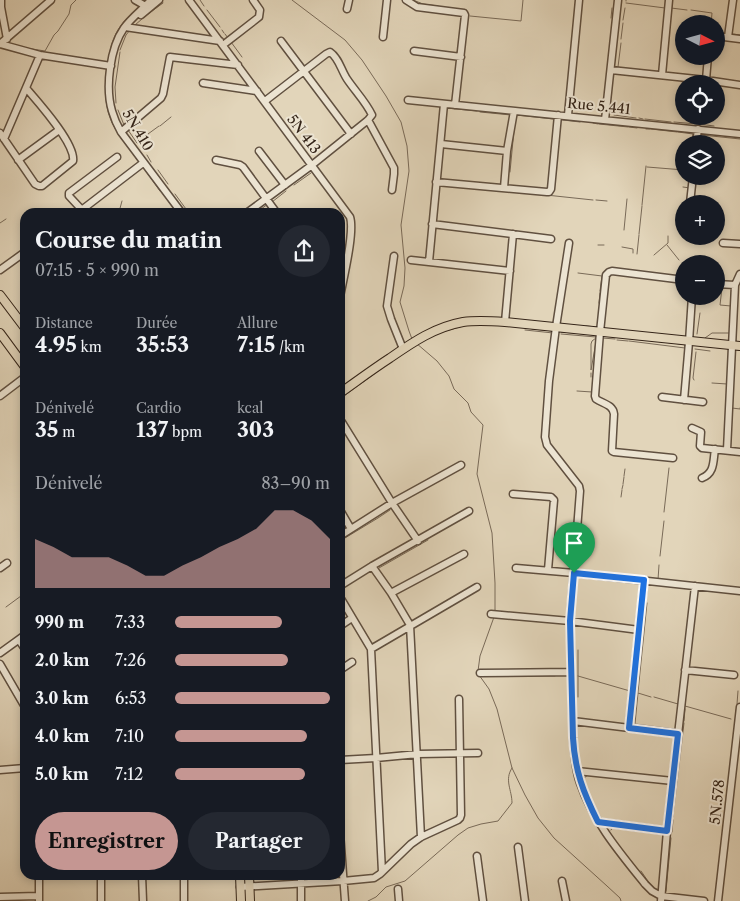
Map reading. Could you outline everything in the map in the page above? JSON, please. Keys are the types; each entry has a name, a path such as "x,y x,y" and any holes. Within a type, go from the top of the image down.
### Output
{"main road":[{"path":"0,295 20,321"},
{"path":"345,390 424,336 450,325 478,320 736,346"},
{"path":"0,333 20,360"},
{"path":"240,880 241,901"},
{"path":"249,880 250,901"}],"street":[{"path":"1,0 0,7 7,38"},
{"path":"0,44 51,0"},
{"path":"135,0 148,7 159,0"},
{"name":"5N.410","path":"150,0 148,7 126,26 120,35 111,66 110,98 115,121 121,132 178,208"},
{"name":"5N 413","path":"190,0 344,208"},
{"path":"126,26 221,43 259,17 260,10 253,0"},
{"path":"347,9 349,0"},
{"path":"383,36 387,0"},
{"path":"406,0 417,7 464,13 465,15 456,105"},
{"path":"568,116 580,0"},
{"path":"605,120 618,0"},
{"path":"662,75 669,0"},
{"path":"728,37 733,0"},
{"path":"725,37 740,39"},
{"path":"281,41 351,134"},
{"path":"0,44 40,55 111,66"},
{"path":"414,51 461,57"},
{"path":"254,208 312,165 372,117 372,113 330,52 264,101"},
{"path":"4,140 40,55"},
{"path":"121,132 164,94 170,57 238,65"},
{"path":"611,70 675,76"},
{"path":"204,83 257,91"},
{"path":"725,83 740,85"},
{"path":"0,133 18,160 39,186 42,186 73,161 73,154 66,140 26,88"},
{"name":"Rue 5.441","path":"408,100 740,134"},
{"path":"429,262 444,104"},
{"path":"504,188 514,111"},
{"path":"436,182 550,192 558,115"},
{"path":"368,120 394,168 392,190"},
{"path":"18,160 59,130"},
{"path":"697,135 698,130"},
{"path":"441,144 508,150"},
{"path":"259,151 285,185"},
{"path":"78,208 69,196 69,193 118,156"},
{"path":"216,160 242,166 273,208"},
{"path":"84,208 144,163"},
{"name":"5N 413","path":"345,210 352,221 345,268"},
{"path":"432,224 551,239"},
{"path":"505,322 513,234"},
{"path":"569,243 549,381 545,437 547,445 579,486 580,491 570,621 574,754 577,771 580,783 598,822 645,884 661,898 704,901"},
{"path":"725,243 740,244"},
{"path":"0,270 20,256"},
{"path":"394,256 387,306 403,349"},
{"path":"411,260 510,271"},
{"path":"673,458 612,451 614,410 596,399 595,396 600,332 606,275 608,272 675,279"},
{"path":"727,450 736,346 735,285 740,274"},
{"path":"725,284 735,285"},
{"path":"684,400 691,305"},
{"path":"0,396 20,381"},
{"path":"662,397 703,402"},
{"path":"345,427 418,541"},
{"path":"692,428 701,432 701,448 740,452"},
{"path":"702,478 710,473 712,469 715,449"},
{"path":"345,533 392,503 460,465"},
{"path":"513,494 551,497 554,500 548,570"},
{"path":"345,583 469,511"},
{"path":"345,519 351,529"},
{"path":"390,593 464,554"},
{"path":"0,568 7,563"},
{"path":"372,566 410,625 421,837"},
{"path":"516,568 740,591"},
{"path":"629,728 644,580"},
{"path":"661,898 695,586"},
{"path":"371,649 477,587"},
{"path":"345,606 371,649 382,872"},
{"path":"492,614 639,630"},
{"path":"345,623 352,618"},
{"path":"0,653 19,640"},
{"path":"345,667 352,662"},
{"path":"0,664 20,698"},
{"path":"685,670 734,675"},
{"path":"480,673 571,672"},
{"path":"240,887 344,882 374,878 410,844 458,820 460,818 459,699"},
{"name":"5N.578","path":"718,901 740,707"},
{"path":"573,721 678,734"},
{"path":"345,760 418,754 478,754"},
{"path":"0,770 20,768"},
{"path":"577,771 673,781"},
{"path":"598,822 667,831"},
{"path":"518,847 525,901"},
{"path":"477,856 483,901"},
{"path":"0,897 38,898 38,880"},
{"path":"100,880 101,901"},
{"path":"142,880 143,901"},
{"path":"184,880 184,901"},
{"path":"301,880 301,901"},
{"path":"562,881 566,901"},
{"path":"344,882 345,901"},
{"path":"398,889 399,901"}],"waterway":[{"path":"26,48 45,51 69,14 71,5 76,0"},
{"path":"200,0 204,6"},
{"path":"292,0 345,40 362,60 401,122 407,146 409,171 401,225 405,268 404,286 400,302 412,339"},
{"path":"413,0 423,4 438,6"},
{"path":"470,16 521,21 523,0"},
{"path":"144,17 163,3"},
{"path":"626,3 665,8"},
{"path":"611,18 612,8"},
{"path":"623,20 625,8"},
{"path":"671,8 687,10"},
{"path":"108,62 111,45 120,26 138,9"},
{"path":"207,10 220,27"},
{"path":"691,10 712,13 712,15"},
{"path":"135,25 142,19"},
{"path":"621,39 623,23"},
{"path":"120,50 130,30"},
{"path":"225,34 228,38"},
{"path":"733,34 740,35"},
{"path":"231,42 242,57"},
{"path":"618,67 621,43"},
{"path":"116,103 115,87 120,52"},
{"path":"107,67 106,102 110,118 118,133"},
{"path":"446,108 477,111"},
{"path":"118,110 124,125"},
{"path":"480,112 511,115"},
{"path":"517,115 553,119"},
{"path":"614,115 636,118"},
{"path":"160,126 171,117"},
{"path":"639,118 643,119"},
{"path":"645,119 671,122"},
{"path":"563,120 580,122"},
{"path":"593,123 598,124"},
{"path":"599,124 628,127"},
{"path":"706,125 714,126"},
{"path":"148,134 159,126"},
{"path":"629,127 637,128"},
{"path":"651,129 677,132"},
{"path":"128,130 137,143"},
{"path":"510,172 514,130"},
{"path":"678,132 693,135"},
{"path":"142,139 148,135"},
{"path":"725,137 740,139"},
{"path":"129,148 138,161"},
{"path":"147,155 151,162"},
{"path":"642,205 646,166"},
{"path":"143,167 160,191"},
{"path":"647,167 675,169"},
{"path":"158,170 168,184"},
{"path":"294,185 311,173"},
{"path":"683,187 690,188"},
{"path":"272,202 286,191"},
{"path":"524,193 540,194"},
{"path":"175,194 185,208"},
{"path":"546,195 593,200"},
{"path":"624,230 627,199"},
{"path":"596,200 607,201"},
{"path":"120,208 122,201"},
{"path":"262,208 268,204"},
{"path":"639,234 642,206"},
{"path":"0,223 6,219"},
{"path":"347,240 348,235"},
{"path":"637,254 639,235"},
{"path":"654,255 668,243 668,236"},
{"path":"598,245 604,245"},
{"path":"667,245 675,255"},
{"path":"622,247 633,249 633,253"},
{"path":"578,273 602,276 600,291"},
{"path":"599,303 600,293"},
{"path":"720,305 731,306"},
{"path":"697,334 700,313"},
{"path":"442,332 467,325"},
{"path":"586,326 597,327"},
{"path":"532,329 553,331"},
{"path":"525,330 553,333"},
{"path":"561,332 596,335"},
{"path":"705,338 712,333 729,333"},
{"path":"561,334 596,337"},
{"path":"602,336 616,337"},
{"path":"617,337 644,340"},
{"path":"596,338 591,344 591,370 596,342"},
{"path":"602,338 615,339"},
{"path":"617,340 628,341"},
{"path":"645,340 672,343"},
{"path":"629,341 685,348"},
{"path":"416,343 437,361 449,376 454,389 468,403 471,412 483,425 477,474 492,533 495,611"},
{"path":"673,343 686,345"},
{"path":"701,346 730,349"},
{"path":"695,349 710,351"},
{"path":"694,380 696,352"},
{"path":"345,395 396,358"},
{"path":"712,383 727,384"},
{"path":"577,391 592,392"},
{"path":"732,408 740,408"},
{"path":"724,439 724,448"},
{"path":"664,512 669,468"},
{"path":"624,476 625,469"},
{"path":"623,484 624,477"},
{"path":"622,489 623,485"},
{"path":"621,497 622,490"},
{"path":"345,538 390,510"},
{"path":"660,556 664,521"},
{"path":"379,568 428,540"},
{"path":"658,580 659,565"},
{"path":"6,607 20,597"},
{"path":"638,692 647,603"},
{"path":"478,671 480,656 494,617"},
{"path":"578,650 578,697"},
{"path":"479,675 489,689 497,709 512,768 538,818 554,838 620,898 621,901"},
{"path":"513,676 555,676"},
{"path":"578,676 630,691"},
{"path":"737,704 738,691"},
{"path":"638,693 635,724 674,729"},
{"path":"638,693 651,697"},
{"path":"654,697 678,704"},
{"path":"685,706 731,719"},
{"path":"684,721 685,709"},
{"path":"736,710 736,717"},
{"path":"673,817 684,723"},
{"path":"368,901 376,897 386,887 405,881 468,828 498,821 512,803 508,781 512,768"},
{"path":"584,778 588,775"},
{"path":"672,832 673,820"},
{"path":"611,830 614,826"},
{"path":"666,891 671,838"},
{"path":"641,871 650,884"},
{"path":"652,886 655,889"}],"route":[{"path":"574,573 644,580 629,728 678,734 667,831 598,822 580,783 573,738 570,621 574,573"}]}
